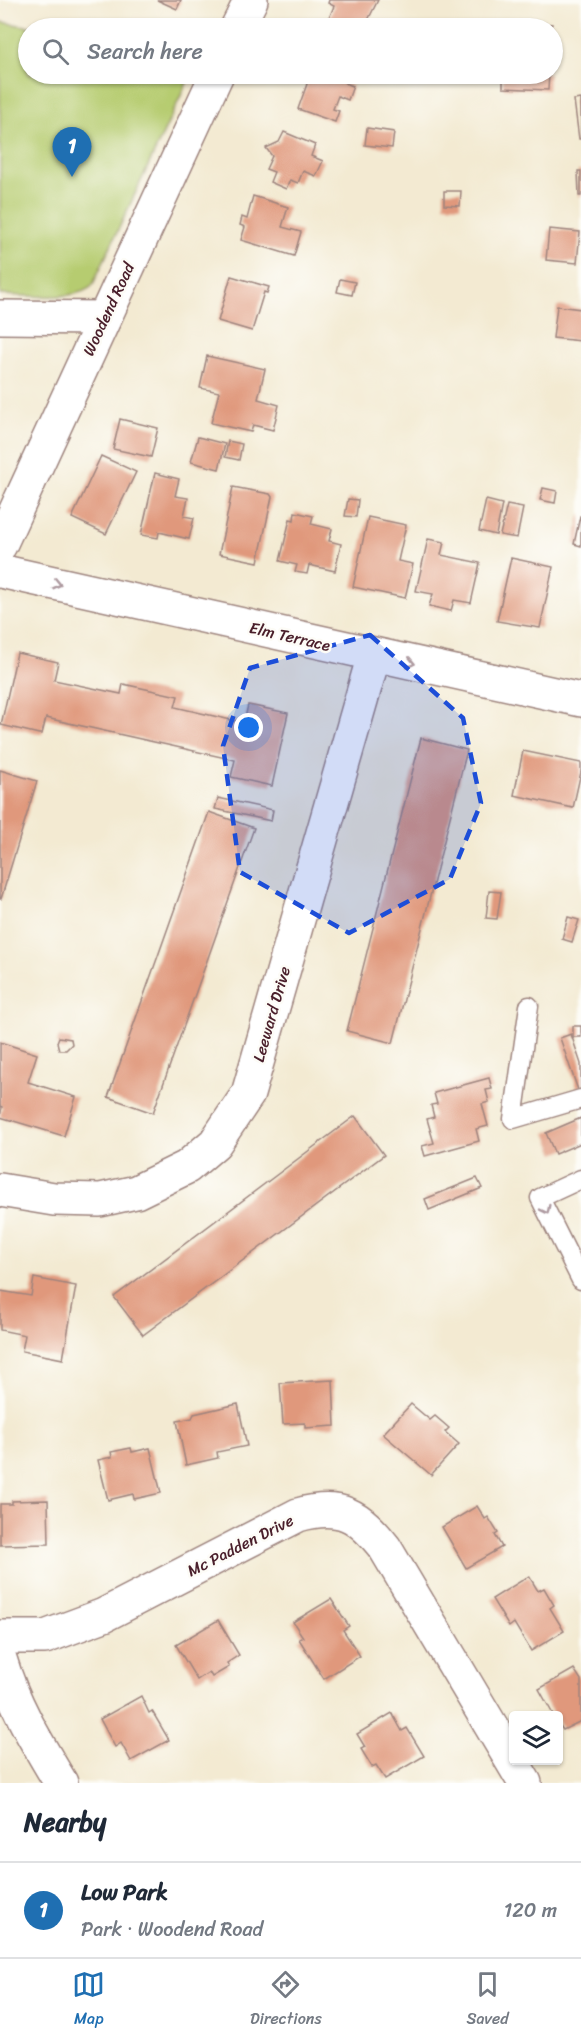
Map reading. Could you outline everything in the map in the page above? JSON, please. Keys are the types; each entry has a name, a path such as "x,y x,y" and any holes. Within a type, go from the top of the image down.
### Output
{"street":[{"path":"242,18 251,0"},
{"name":"Woodend Road","path":"0,545 212,84"},
{"path":"0,316 104,318"},
{"name":"Elm Terrace","path":"0,571 581,700"},
{"name":"Leeward Drive","path":"0,1190 54,1199 100,1200 136,1192 187,1167 215,1143 248,1094 374,655"},
{"name":"Mc Padden Drive","path":"0,1637 45,1637 104,1616 298,1515 326,1509 339,1511 352,1515 364,1524 385,1548 525,1783"},
{"path":"0,1659 5,1678 26,1725 61,1783"}],"lane":[{"path":"529,1006 513,1119 581,1099"},
{"path":"581,1179 540,1198 581,1280"}],"highlighted area":[{"path":"370,635 463,718 481,803 450,879 349,933 240,872 223,746 250,668"}],"green space":[{"path":"0,22 18,25 18,84 186,84 92,286 84,291 61,296 0,295"}],"building":[{"path":"157,0 181,0 177,9"},
{"path":"329,0 378,0 369,18 329,18 334,6 328,3"},
{"path":"307,84 353,86 348,100 338,96 333,109 339,111 335,122 298,109"},
{"path":"503,84 548,84 548,90 503,88"},
{"path":"581,99 581,139 579,139 574,100"},
{"path":"367,128 394,132 392,148 365,145"},
{"path":"284,132 315,145 311,156 323,161 316,176 303,171 298,183 290,180 286,189 270,182 274,172 266,169 272,156 266,148 279,142"},
{"path":"578,171 581,171 581,196 579,196"},
{"path":"444,191 461,191 460,206 444,205"},
{"path":"253,196 288,207 282,227 301,232 294,256 241,240 245,227 240,225 242,217 247,219"},
{"path":"549,229 580,232 577,263 546,260"},
{"path":"231,276 269,287 267,293 264,292 252,331 218,321"},
{"path":"340,279 355,282 352,295 337,292"},
{"path":"557,306 581,309 581,341 553,338"},
{"path":"207,356 265,369 258,399 279,405 273,430 253,425 251,432 211,423 219,392 200,388"},
{"path":"120,419 158,428 151,457 113,449"},
{"path":"198,437 225,444 219,469 191,462"},
{"path":"228,441 242,444 239,460 225,457"},
{"path":"101,456 136,472 106,534 72,518"},
{"path":"155,473 179,479 175,496 188,498 184,516 194,518 189,539 159,532 158,538 141,535"},
{"path":"233,487 270,494 272,497 258,562 219,554"},
{"path":"543,488 557,491 555,503 540,500"},
{"path":"348,499 358,500 356,517 345,516"},
{"path":"486,500 502,504 496,535 479,531"},
{"path":"507,505 523,508 517,538 500,535"},
{"path":"295,512 313,516 311,524 332,529 329,541 341,544 335,571 309,565 307,574 295,572 297,565 280,561 290,519 294,520"},
{"path":"581,516 581,546 574,544"},
{"path":"368,517 406,525 398,561 413,564 405,598 353,587"},
{"path":"428,539 444,542 441,555 480,563 471,603 454,600 451,611 429,606 433,594 416,591"},
{"path":"511,558 553,567 540,628 497,621"},
{"path":"17,653 58,662 54,680 121,694 123,684 178,696 175,707 244,723 248,705 288,713 272,786 231,777 235,760 46,718 42,734 1,725"},
{"path":"421,738 467,750 393,1043 347,1031"},
{"path":"523,751 581,763 573,808 514,795"},
{"path":"0,770 37,781 1,899 0,899"},
{"path":"218,798 273,810 271,821 215,809"},
{"path":"209,812 254,828 153,1113 108,1097"},
{"path":"489,891 501,892 497,919 486,918"},
{"path":"568,917 579,920 572,942 562,939"},
{"path":"573,1026 581,1026 581,1037 573,1037"},
{"path":"571,1034 581,1064 581,1089 578,1090 560,1038"},
{"path":"59,1037 71,1039 72,1044 66,1050 59,1050 57,1042"},
{"path":"0,1042 37,1054 28,1082 76,1097 64,1136 0,1117 2,1107 0,1106"},
{"path":"489,1078 492,1089 486,1090 489,1102 482,1104 488,1126 476,1129 479,1141 425,1156 422,1146 434,1143 427,1119 434,1117 431,1105 437,1104 434,1093"},
{"path":"355,1116 384,1155 143,1335 114,1297"},
{"path":"581,1118 581,1143 555,1154 546,1133"},
{"path":"477,1178 482,1188 429,1210 425,1199"},
{"path":"34,1278 76,1286 63,1359 22,1351 25,1335 0,1330 0,1291 31,1296"},
{"path":"333,1380 335,1426 305,1428 305,1423 283,1424 280,1383"},
{"path":"238,1404 247,1446 217,1452 218,1458 186,1465 177,1421 192,1418 194,1414"},
{"path":"411,1404 430,1420 435,1416 449,1428 445,1432 459,1444 431,1475 383,1434"},
{"path":"131,1448 132,1452 150,1448 161,1493 134,1499 133,1494 108,1500 98,1460 112,1457 111,1452"},
{"path":"48,1500 49,1544 0,1545 0,1504 12,1504 12,1501"},
{"path":"477,1506 485,1519 488,1517 498,1533 495,1535 502,1547 466,1568 442,1527"},
{"path":"529,1576 538,1591 544,1588 554,1605 550,1608 564,1631 531,1651 514,1623 509,1627 492,1599"},
{"path":"331,1599 349,1626 343,1630 360,1656 324,1679 299,1639 303,1637 293,1622"},
{"path":"218,1620 239,1655 227,1663 229,1667 212,1677 209,1672 197,1680 176,1645"},
{"path":"574,1669 581,1680 581,1721 563,1730 563,1711 551,1711 539,1689"},
{"path":"141,1696 149,1713 152,1711 169,1740 131,1761 121,1743 115,1747 100,1719"},
{"path":"392,1713 402,1731 407,1728 424,1756 385,1779 376,1765 372,1767 361,1749 365,1747 357,1734"}],"place":[{"name":"Low Park","path":"72,177"}]}
